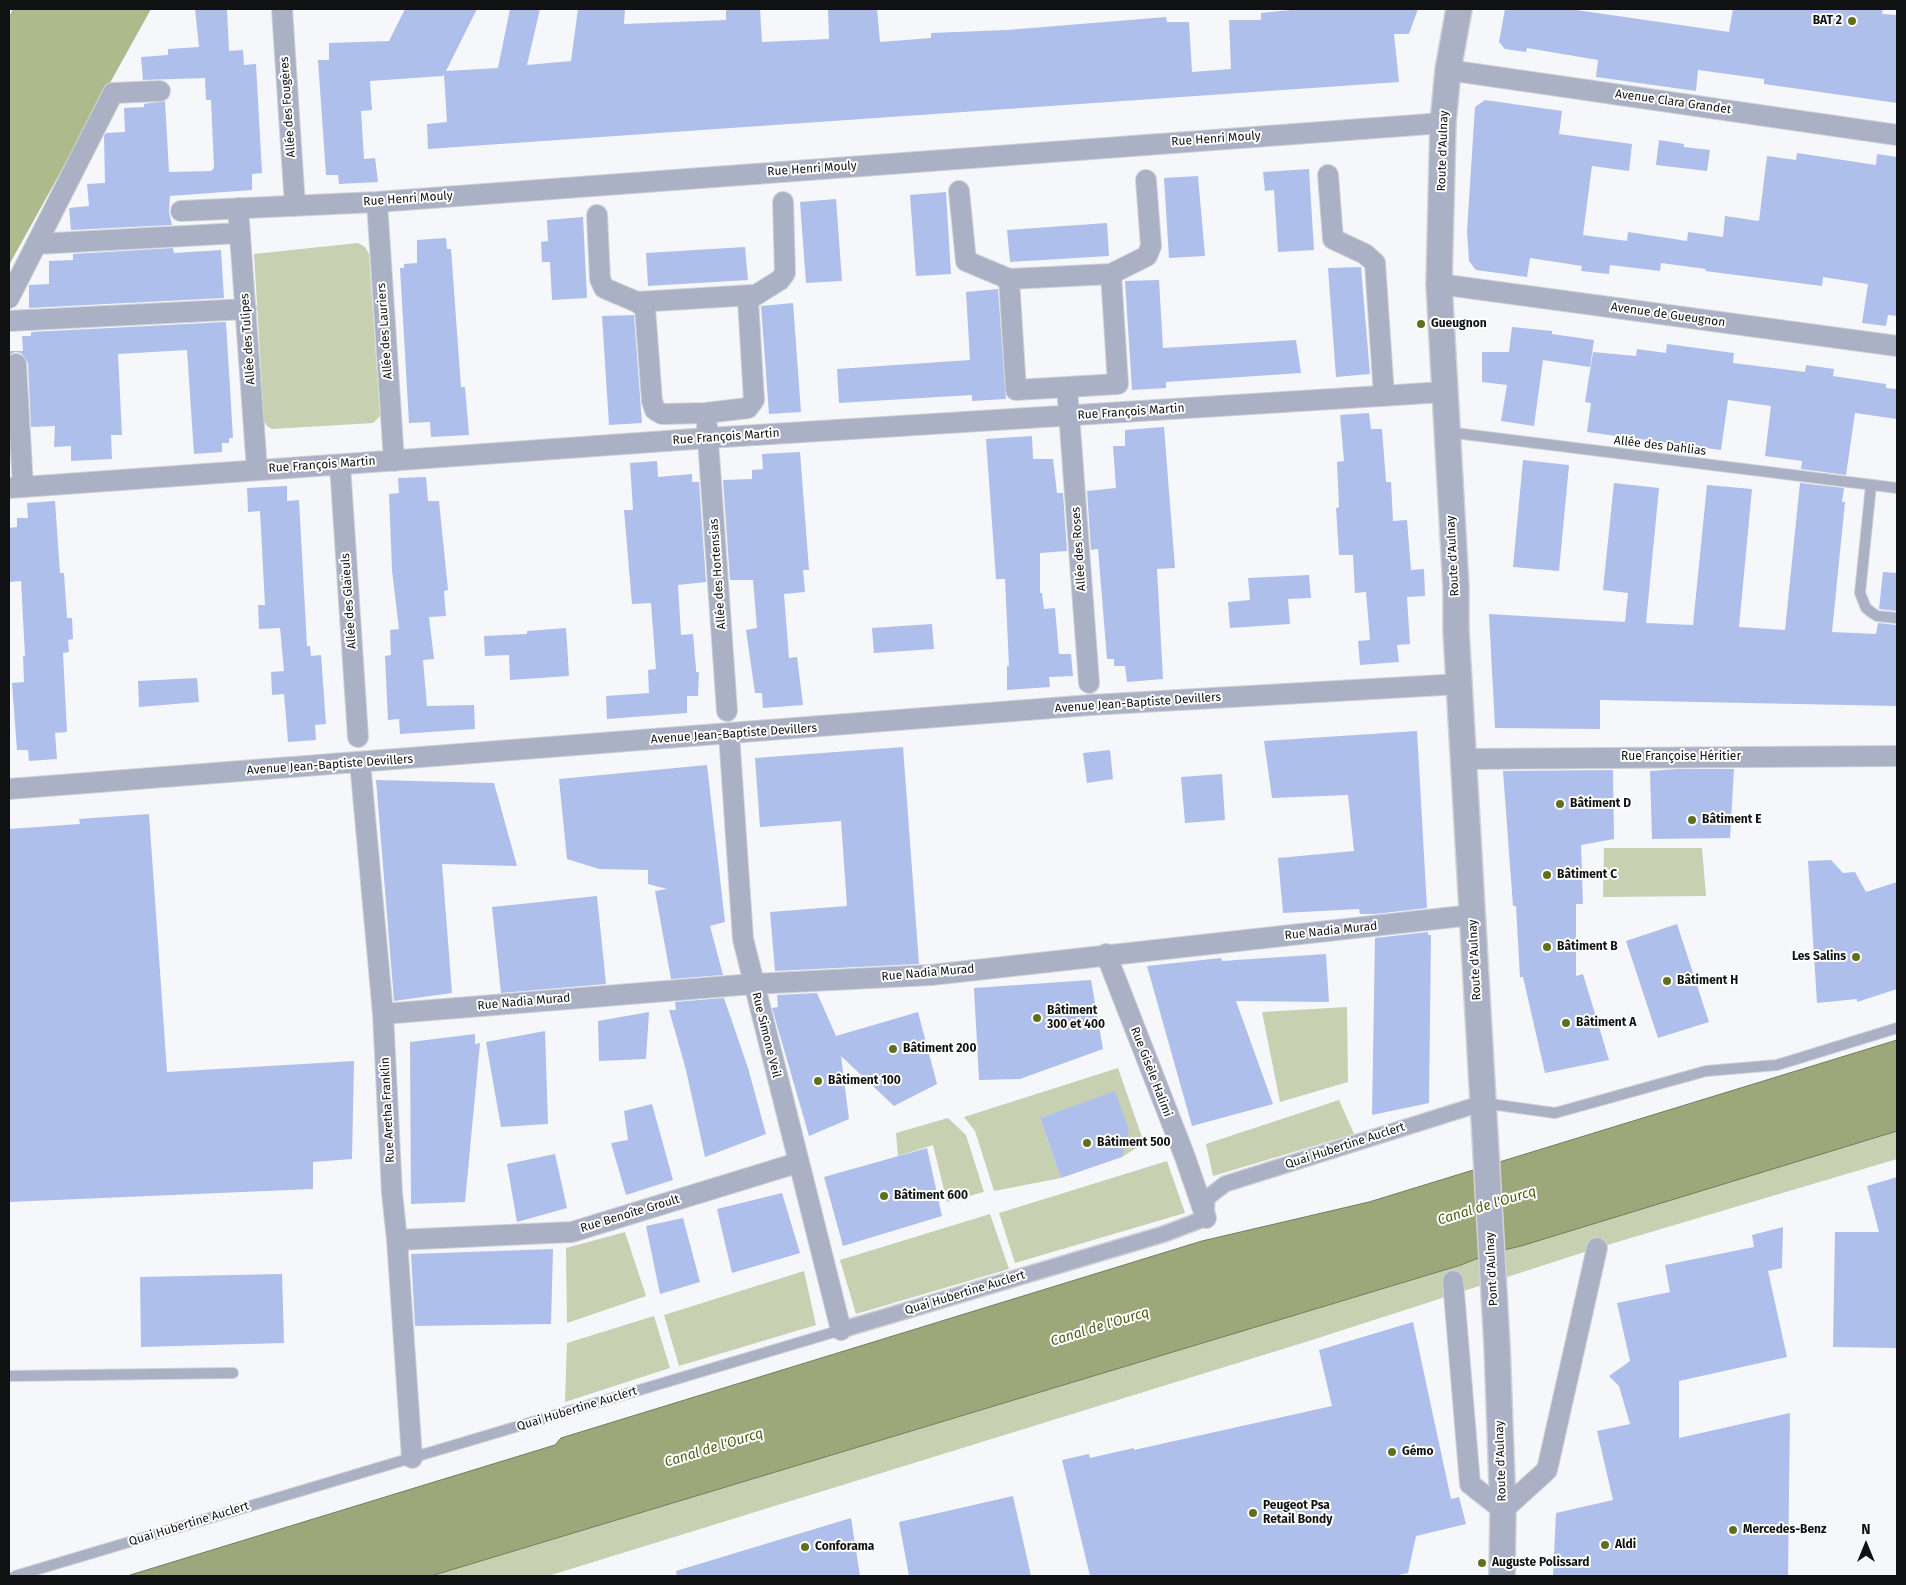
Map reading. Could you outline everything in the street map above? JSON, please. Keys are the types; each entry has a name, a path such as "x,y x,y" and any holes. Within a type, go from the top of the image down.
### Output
{"street":[{"name":"Allée des Fougères","path":"282,9 295,206"},
{"name":"Route d'Aulnay","path":"1459,9 1448,70 1443,123 1439,284 1483,1103"},
{"name":"Avenue Clara Grandet","path":"1448,70 1897,135"},
{"path":"9,298 113,93 160,91"},
{"name":"Rue Henri Mouly","path":"181,211 377,202 1443,123"},
{"path":"1328,175 1333,239 1371,257 1374,263 1384,396"},
{"path":"959,191 966,261 1009,279 1111,274 1148,256 1151,246 1146,180"},
{"name":"Allée des Lauriers","path":"377,202 394,461"},
{"path":"597,215 600,279 604,288 637,302 645,308 652,401 655,410 662,414 706,413 748,408 754,400 747,309 748,300 753,295 780,280 785,273 783,202"},
{"name":"Allée des Tulipes","path":"238,208 257,470"},
{"path":"36,244 240,233"},
{"path":"1009,279 1016,390 1118,384 1111,274"},
{"name":"Avenue de Gueugnon","path":"1439,284 1897,346"},
{"path":"637,302 753,295"},
{"path":"9,321 246,309"},
{"path":"16,364 16,487"},
{"name":"Allée des Roses","path":"1067,387 1089,683"},
{"name":"Rue François Martin","path":"16,487 708,438 1444,392"},
{"name":"Allée des Hortensias","path":"706,413 728,710"},
{"name":"Allée des Glaïeuls","path":"340,465 358,737"},
{"name":"Avenue Jean-Baptiste Devillers","path":"9,789 1097,704 1460,684"},
{"name":"Rue Simone Veil","path":"729,734 743,939 797,1163 841,1330"},
{"name":"Rue Françoise Héritier","path":"1464,759 1897,756"},
{"name":"Rue Aretha Franklin","path":"360,762 383,1014 392,1193 412,1458"},
{"name":"Rue Nadia Murad","path":"383,1014 754,984 930,975 1106,954 1472,915"},
{"name":"Rue Gisèle Halimi","path":"1106,954 1185,1157 1206,1218"},
{"name":"Quai Hubertine Auclert","path":"841,1330 1164,1234 1206,1218 1207,1198 1225,1184 1483,1103"},
{"name":"Pont d'Aulnay","path":"1483,1103 1497,1345"},
{"name":"Rue Benoîte Groult","path":"397,1240 572,1232 797,1163"},
{"path":"1453,1281 1470,1484 1503,1510 1546,1470 1597,1248"},
{"name":"Route d'Aulnay","path":"1497,1345 1503,1510 1502,1576"}],"lane":[{"name":"Allée des Dahlias","path":"1446,432 1897,488"},
{"path":"1871,485 1860,593 1866,608 1871,612 1877,616 1897,618"},
{"name":"Quai Hubertine Auclert","path":"1483,1103 1555,1113 1706,1071 1777,1065 1897,1028"},
{"name":"Quai Hubertine Auclert","path":"15,1576 841,1330"},
{"path":"9,1376 233,1373"}],"shaded area":[{"path":"13,9 151,9 9,265 9,17"},
{"path":"358,243 365,247 369,254 380,416 373,423 272,429 264,422 254,254"},
{"path":"1604,848 1702,848 1706,896 1603,897"},
{"path":"1347,1007 1348,1082 1280,1102 1262,1012"},
{"path":"1118,1068 1144,1143 1122,1157 1115,1092 1040,1118 1061,1178 994,1191 975,1131 964,1117"},
{"path":"1339,1100 1354,1134 1213,1176 1206,1144"},
{"path":"948,1118 966,1135 984,1192 947,1202 933,1145 898,1156 896,1133"},
{"path":"1897,1129 1897,1159 1597,1248 1312,1340 548,1576 431,1576 1461,1265 1491,1253"},
{"path":"1167,1161 1185,1213 1015,1263 999,1213"},
{"path":"990,1214 1009,1269 856,1314 840,1260"},
{"path":"625,1232 646,1296 567,1323 566,1248"},
{"path":"804,1271 816,1325 679,1366 664,1315"},
{"path":"654,1316 670,1368 565,1402 567,1343"}],"water":[{"name":"Canal de l'Ourcq","path":"1897,1040 1897,1131 1521,1246 1491,1253 1461,1265 431,1576 127,1576 555,1445 561,1438 1202,1241 1369,1202"}],"building":[{"path":"195,9 227,9 229,51 243,50 244,65 256,64 262,173 252,174 252,190 170,196 169,212 172,225 71,230 69,208 89,206 87,184 105,183 104,136 106,133 125,132 124,108 144,107 144,104 165,101 169,172 211,171 214,168 211,100 206,100 205,78 143,80 141,57 168,55 168,49 199,47"},
{"path":"405,9 477,9 446,71 498,68 510,9 540,9 527,65 571,61 578,9 625,9 624,24 726,20 726,9 760,9 762,42 829,39 828,9 877,9 880,42 931,38 931,33 1007,30 1166,17 1167,22 1189,22 1192,72 1231,69 1229,20 1261,20 1261,13 1300,9 1418,9 1409,34 1394,34 1399,82 428,149 427,124 447,122 444,74 443,76 370,81 372,110 361,111 364,159 375,158 378,182 339,184 338,175 326,175 318,60 329,60 329,43 389,41"},
{"path":"1505,9 1569,9 1729,32 1733,9 1883,9 1882,14 1897,15 1897,103 1764,84 1764,79 1698,70 1696,91 1596,77 1598,60 1527,48 1526,52 1505,49 1499,42"},
{"path":"1485,100 1562,111 1559,134 1632,144 1629,171 1592,166 1583,235 1627,241 1628,232 1687,241 1688,232 1723,237 1725,216 1759,221 1767,156 1796,160 1797,153 1876,165 1877,154 1897,157 1897,316 1888,315 1886,326 1862,323 1868,284 1823,277 1822,286 1705,271 1706,269 1661,263 1660,271 1610,265 1609,274 1581,271 1582,266 1530,258 1527,277 1476,270 1469,261 1467,231 1475,107"},
{"path":"1659,140 1684,144 1684,147 1710,150 1707,171 1656,165"},
{"path":"1309,169 1314,250 1278,252 1274,190 1265,191 1263,172"},
{"path":"1198,176 1205,256 1169,258 1164,178"},
{"path":"946,192 951,274 916,276 910,195"},
{"path":"836,199 842,281 806,283 800,202"},
{"path":"583,217 587,298 552,300 550,262 542,262 541,242 548,241 547,220"},
{"path":"1107,223 1109,256 1010,262 1007,230"},
{"path":"446,238 447,249 451,249 461,387 465,387 469,435 431,437 430,422 409,423 400,268 404,268 404,264 417,263 417,240"},
{"path":"745,247 748,280 648,286 646,253"},
{"path":"173,248 174,253 221,250 224,298 29,308 29,285 49,284 49,261 73,260 73,254"},
{"path":"1361,267 1370,374 1336,377 1328,268"},
{"path":"1159,280 1163,348 1296,340 1301,373 1166,382 1166,388 1132,390 1125,281"},
{"path":"998,289 1006,399 972,401 972,395 839,403 837,369 970,360 966,292"},
{"path":"793,303 801,412 769,414 761,306"},
{"path":"634,315 642,423 609,425 602,316"},
{"path":"226,322 233,438 229,438 229,443 222,443 222,452 194,454 187,350 118,354 122,435 111,435 112,459 71,461 71,446 54,447 55,426 31,427 28,363 21,353 15,352 9,355 9,351 23,351 22,336 31,336 31,332"},
{"path":"1512,327 1552,331 1552,334 1594,340 1590,367 1543,360 1534,426 1501,421 1507,385 1482,382 1482,352 1509,352"},
{"path":"1667,344 1734,353 1733,363 1805,372 1806,365 1834,369 1833,376 1886,384 1886,388 1897,389 1897,419 1855,413 1846,475 1801,469 1802,461 1765,456 1771,406 1728,400 1721,450 1587,432 1591,403 1585,402 1593,352 1636,356 1637,349 1666,353"},
{"path":"1369,413 1371,429 1382,429 1386,482 1391,482 1393,521 1407,520 1411,570 1424,569 1425,596 1407,597 1410,644 1397,645 1399,662 1360,665 1358,641 1370,640 1366,592 1355,593 1353,555 1339,555 1336,508 1339,507 1337,462 1344,461 1340,415"},
{"path":"1164,427 1175,568 1157,569 1163,679 1127,682 1125,666 1114,666 1114,659 1107,659 1098,549 1091,550 1087,491 1116,488 1113,446 1125,446 1125,430"},
{"path":"1032,436 1033,459 1053,459 1057,493 1063,493 1067,551 1040,553 1040,593 1042,593 1044,609 1055,608 1059,654 1071,654 1073,676 1049,677 1050,687 1007,690 1007,666 1009,666 1005,579 996,579 986,439"},
{"path":"800,452 809,570 803,570 805,592 784,594 789,658 797,657 803,705 763,708 762,693 755,693 746,630 757,628 753,580 730,580 723,480 752,479 752,470 763,469 762,454"},
{"path":"1523,460 1569,465 1559,571 1513,567"},
{"path":"657,461 658,477 692,474 692,482 699,482 706,582 678,585 681,635 693,634 696,672 699,672 698,696 687,696 687,713 607,719 606,696 649,693 648,670 656,669 651,603 632,604 624,510 633,510 630,463"},
{"path":"426,477 428,501 439,501 448,590 444,591 446,616 429,617 434,659 423,660 427,706 474,705 475,729 400,734 399,719 388,720 385,656 391,655 390,630 399,629 392,570 389,494 399,493 398,478"},
{"path":"1614,483 1659,488 1646,623 1693,625 1707,485 1752,489 1739,627 1785,630 1800,483 1844,488 1842,502 1845,502 1832,632 1876,634 1878,623 1897,625 1897,706 1600,700 1600,729 1495,728 1489,614 1625,622 1628,593 1603,590"},
{"path":"287,486 287,501 299,500 307,646 310,646 311,656 321,655 326,724 315,725 316,740 288,742 284,694 272,695 271,672 284,671 280,628 259,629 258,605 265,605 260,511 248,512 247,488"},
{"path":"55,501 60,573 64,573 67,618 72,618 73,639 68,640 69,652 63,653 67,732 55,733 57,759 29,761 28,750 17,750 12,683 24,682 23,656 25,656 21,581 9,582 9,528 17,527 17,518 28,518 27,503"},
{"path":"1883,572 1897,573 1897,611 1879,609"},
{"path":"1309,575 1311,598 1288,599 1290,624 1230,628 1228,602 1250,600 1248,578"},
{"path":"932,624 934,649 874,653 872,628"},
{"path":"566,628 569,676 510,680 509,655 485,656 484,636 527,634 527,631"},
{"path":"197,678 199,702 139,707 138,681"},
{"path":"1417,731 1427,908 1375,914 1360,914 1359,909 1283,913 1278,858 1354,851 1348,795 1272,798 1264,741"},
{"path":"903,747 919,964 775,971 770,912 847,906 841,821 760,827 755,758"},
{"path":"1110,750 1113,779 1087,783 1083,753"},
{"path":"707,765 725,922 710,926 723,975 671,979 655,891 667,889 648,884 648,870 599,869 567,859 559,779"},
{"name":"Bâtiment E","path":"1734,769 1730,838 1652,839 1650,771"},
{"path":"1613,770 1614,839 1581,845 1583,904 1576,904 1576,976 1583,974 1609,1060 1545,1073 1523,977 1520,977 1516,906 1513,906 1503,771"},
{"path":"1222,774 1225,820 1185,823 1181,777"},
{"path":"376,780 494,783 517,866 442,864 452,993 394,1001"},
{"path":"149,814 167,1072 354,1061 352,1159 313,1162 313,1189 9,1202 9,829 80,824 79,819"},
{"name":"Les Salins","path":"1831,860 1843,873 1855,872 1866,892 1897,882 1897,989 1857,1002 1857,999 1817,1003 1808,861"},
{"path":"597,896 606,984 501,993 492,907"},
{"name":"Bâtiment H","path":"1677,924 1709,1022 1658,1038 1626,941"},
{"path":"1428,932 1428,935 1431,935 1429,1103 1372,1115 1375,938"},
{"path":"1326,954 1329,1002 1236,1001 1273,1104 1192,1126 1147,966 1221,958 1222,961"},
{"name":"Bâtiment 300 et 400","path":"1091,980 1103,1049 1020,1079 979,1080 974,988"},
{"path":"817,993 836,1036 918,1012 937,1084 894,1106 841,1056 849,1119 809,1136 772,1008 778,1007 777,995"},
{"path":"724,998 748,1068 766,1134 705,1157 686,1070 669,1010 676,1010 675,1002"},
{"path":"649,1012 646,1059 599,1061 598,1021"},
{"path":"545,1031 548,1124 501,1127 486,1042"},
{"path":"475,1034 475,1044 480,1043 465,1202 411,1204 410,1042"},
{"name":"Bâtiment 500","path":"1115,1091 1129,1130 1122,1157 1061,1178 1040,1118"},
{"path":"652,1104 673,1180 626,1195 611,1143 628,1140 624,1111"},
{"name":"Bâtiment 600","path":"927,1148 942,1216 843,1246 824,1177"},
{"path":"555,1154 567,1208 517,1222 507,1164"},
{"path":"1897,1177 1897,1348 1833,1347 1835,1232 1879,1232 1867,1186"},
{"path":"782,1193 800,1253 732,1273 717,1209"},
{"path":"683,1218 700,1282 660,1294 646,1226"},
{"path":"1783,1227 1782,1268 1768,1271 1787,1357 1679,1381 1679,1438 1790,1413 1788,1576 1553,1576 1556,1513 1613,1500 1597,1431 1630,1424 1619,1386 1609,1376 1630,1361 1617,1303 1670,1292 1665,1265 1754,1247 1752,1235"},
{"path":"553,1249 551,1324 415,1326 411,1254"},
{"path":"282,1274 284,1343 141,1347 140,1277"},
{"path":"1413,1322 1451,1499 1459,1497 1466,1524 1416,1536 1408,1573 1394,1576 1090,1576 1062,1460 1089,1454 1090,1458 1134,1448 1134,1450 1332,1406 1319,1350"},
{"path":"1013,1496 1031,1576 909,1576 899,1522"},
{"name":"Conforama","path":"851,1518 860,1576 677,1576 676,1571"}],"place":[{"name":"BAT 2","path":"1852,21"},
{"name":"Gueugnon","path":"1421,324"},
{"name":"Bâtiment D","path":"1560,804"},
{"name":"Bâtiment E","path":"1692,820"},
{"name":"Bâtiment C","path":"1547,875"},
{"name":"Bâtiment B","path":"1547,947"},
{"name":"Les Salins","path":"1856,957"},
{"name":"Bâtiment H","path":"1667,981"},
{"name":"Bâtiment 300 et 400","path":"1037,1018"},
{"name":"Bâtiment A","path":"1566,1023"},
{"name":"Bâtiment 200","path":"893,1049"},
{"name":"Bâtiment 100","path":"818,1081"},
{"name":"Bâtiment 500","path":"1087,1143"},
{"name":"Bâtiment 600","path":"884,1196"},
{"name":"Gémo","path":"1392,1452"},
{"name":"Peugeot Psa Retail Bondy","path":"1253,1513"},
{"name":"Mercedes-Benz","path":"1733,1530"},
{"name":"Aldi","path":"1605,1545"},
{"name":"Conforama","path":"805,1547"},
{"name":"Auguste Polissard","path":"1482,1563"}]}
